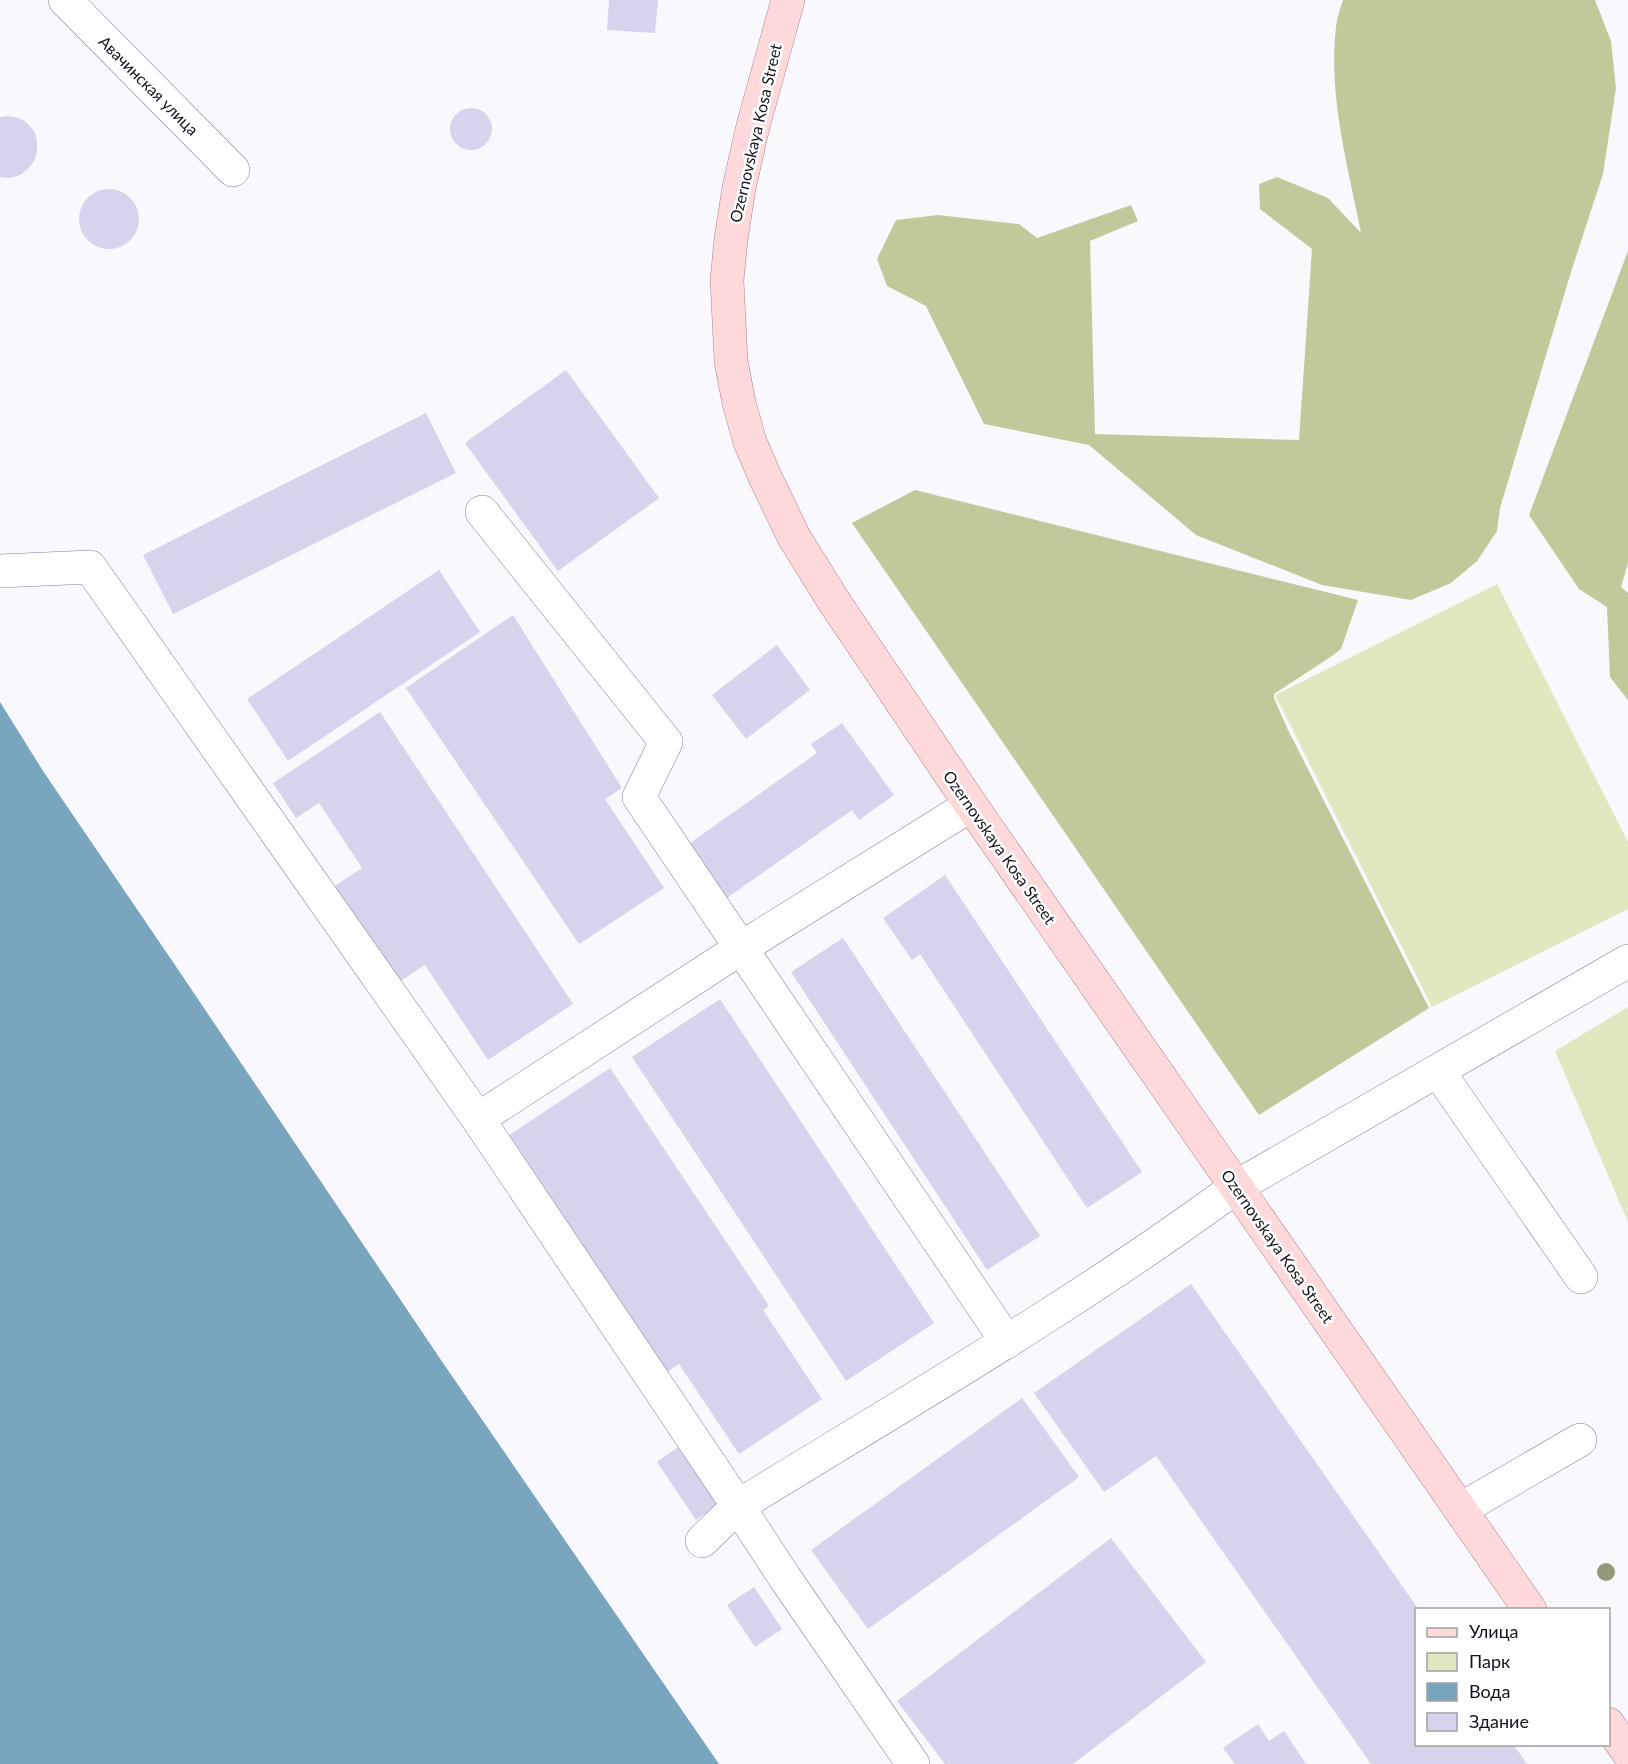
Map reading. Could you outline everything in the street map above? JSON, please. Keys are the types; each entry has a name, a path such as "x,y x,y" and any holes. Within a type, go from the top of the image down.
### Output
{"main road":[{"name":"Ozernovskaya Kosa Street","path":"788,0 753,126 739,188 727,280 731,361 739,403 757,459 783,516 833,600 971,805 1529,1608"},
{"path":"1610,1727 1628,1752"}],"street":[{"name":"Авачинская улица","path":"65,0 233,170"},
{"path":"482,512 666,742 639,797 1007,1342"},
{"path":"0,571 90,567 478,1119 785,1578 913,1764"},
{"path":"478,1119 741,948 971,805"},
{"path":"702,1541 738,1506 1007,1342 1188,1222 1236,1187 1628,961"},
{"path":"1438,1071 1581,1277"},
{"path":"1461,1509 1580,1440"}],"green space":[{"path":"1343,0 1595,0 1611,41 1616,88 1603,174 1500,508 1497,531 1477,561 1451,583 1411,600 1322,585 1196,535 1089,445 984,424 926,306 887,286 877,259 896,220 938,215 1019,224 1037,238 1131,205 1138,221 1090,241 1095,434 1299,440 1312,249 1260,209 1259,184 1277,177 1328,198 1361,233 1337,105 1334,53 1336,27"},
{"path":"1628,251 1628,563 1621,587 1628,593 1628,700 1610,677 1607,607 1579,589 1529,515"},
{"path":"915,490 1358,600 1341,649 1274,694 1274,698 1429,1008 1259,1115 852,523"},
{"path":"1497,584 1628,842 1628,909 1432,1007 1275,695"},
{"path":"1628,1007 1628,1222 1555,1051"}],"water":[{"path":"0,702 43,771 443,1363 719,1764 0,1764"}],"building":[{"path":"609,0 658,0 655,33 607,30"},
{"path":"471,108 486,114 492,129 486,144 471,150 456,144 450,129 456,114"},
{"path":"0,117 19,118 27,123 34,131 37,141 34,161 20,175 10,178 0,177"},
{"path":"109,189 130,198 139,219 130,240 109,249 88,240 79,219 88,198"},
{"path":"566,370 659,498 558,571 465,443"},
{"path":"426,413 456,473 173,614 143,555"},
{"path":"439,570 480,632 288,761 247,699"},
{"path":"513,615 622,788 605,799 664,888 579,944 406,688"},
{"path":"777,645 810,690 746,739 712,695"},
{"path":"380,712 573,1004 488,1060 425,965 399,982 335,886 362,868 319,803 296,818 273,783"},
{"path":"842,723 894,795 859,820 852,810 724,900 686,846 817,753 811,744"},
{"path":"945,875 1142,1172 1087,1208 920,954 912,960 883,918"},
{"path":"843,938 1040,1236 987,1270 791,972"},
{"path":"720,999 934,1323 846,1381 632,1057"},
{"path":"610,1068 769,1306 763,1310 822,1399 739,1454 679,1364 660,1377 502,1140"},
{"path":"1191,1284 1418,1608 1415,1608 1415,1746 1514,1746 1527,1764 1371,1764 1156,1456 1104,1492 1034,1393"},
{"path":"1022,1398 1079,1477 868,1629 811,1550"},
{"path":"682,1444 721,1503 696,1520 657,1462"},
{"path":"1111,1538 1206,1662 1073,1764 945,1764 897,1701"},
{"path":"754,1587 782,1629 755,1647 727,1605"},
{"path":"1258,1724 1269,1741 1284,1731 1306,1764 1235,1764 1223,1748"}]}
